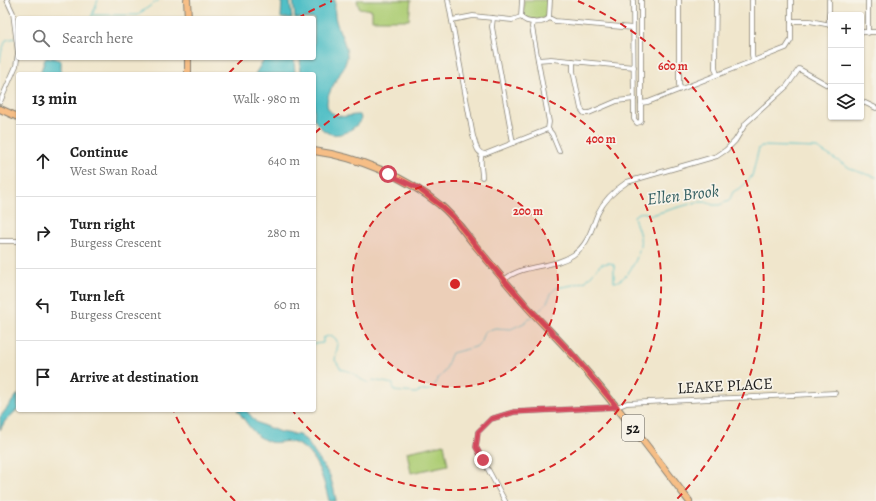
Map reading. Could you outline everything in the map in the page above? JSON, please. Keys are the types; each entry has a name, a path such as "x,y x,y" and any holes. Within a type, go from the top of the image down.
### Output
{"main road":[{"path":"187,0 188,16"},
{"path":"188,60 188,72"},
{"path":"0,109 16,116"},
{"name":"52","path":"316,151 346,157 361,162 418,188 453,217 504,280 545,327 574,356 617,407 689,501"}],"street":[{"path":"7,0 13,13 16,37"},
{"path":"448,0 473,136 479,152 482,154"},
{"path":"521,17 522,0"},
{"path":"549,18 550,0"},
{"path":"633,0 634,119 637,123 641,120 641,0"},
{"path":"679,0 679,85 681,89"},
{"path":"716,0 715,68 717,74"},
{"path":"752,0 753,60"},
{"path":"641,103 648,102 786,48 791,40 791,0"},
{"path":"829,0 829,12"},
{"path":"868,0 868,33"},
{"path":"452,20 473,16 512,20 521,17"},
{"path":"521,17 525,21 532,22 543,22 549,18"},
{"path":"493,18 492,27 513,143"},
{"path":"549,18 555,20 633,28"},
{"path":"791,21 810,21 828,25"},
{"path":"532,22 549,122 548,129 552,134 559,151"},
{"path":"864,32 876,32"},
{"path":"538,60 552,59 634,67"},
{"path":"0,102 16,66 17,60"},
{"path":"573,61 573,71 580,109 584,113 589,113 617,101 634,99"},
{"path":"504,280 520,270 560,261 574,255 587,242 599,212 605,202 615,190 627,182 717,156 726,150 735,141 746,123 787,86 799,69 828,85"},
{"path":"864,102 876,108"},
{"path":"482,154 486,154 548,129"},
{"path":"482,154 480,158 482,177"},
{"path":"0,241 16,242"},
{"name":"LEAKE PLACE","path":"506,501 476,447 478,432 491,419 514,412 617,407 627,403 835,393"}],"green space":[{"path":"357,0 411,0 409,20 372,20 372,10 359,8"},
{"path":"524,0 548,0 547,16 537,20 526,18 523,15"},
{"path":"444,444 448,465 411,473 407,452"}],"water":[{"path":"282,0 289,0 292,16 281,16"},
{"path":"293,0 335,0 335,19 346,47 347,56 345,63 331,89 327,105 330,112 339,116 344,117 360,115 361,119 359,123 347,132 338,134 328,133 316,122 316,72 301,72 300,60 316,60 316,16 295,16"},
{"path":"45,60 61,61 61,72 41,72"},
{"path":"264,60 294,60 295,72 256,72"},
{"path":"16,397 16,411 5,421 0,430 0,417"},
{"path":"238,412 248,412 256,422 262,425 280,432 299,435 306,440 330,476 336,501 329,501 321,474 312,457 306,450 291,442 270,442 257,435"}],"waterway":[{"path":"92,16 98,0"},
{"path":"93,15 137,15 159,0"},
{"path":"0,62 1,53 6,40 15,38"},
{"name":"Ellen Brook","path":"537,313 546,304 552,292 556,288 586,281 601,264 610,263 614,265 614,282 625,276 634,264 639,249 640,237 634,216 636,214 642,212 651,215 697,202 706,202 713,205 719,205 729,201 733,192 743,186 752,176 759,148 761,146 817,148 853,170 876,177"},
{"name":"Ellen Brook","path":"316,344 323,343 323,338 331,335 336,339 338,344 335,360 341,369 351,372 362,380 370,383 373,380 393,384 394,391 416,393 434,388 437,379 445,371 452,353 475,347 480,344 484,332 495,328 511,329 524,323 533,316"}],"route":[{"path":"388,174 418,188 453,217 493,267 545,327 574,356 617,407 514,412 491,419 478,432 476,447 483,460"}]}
